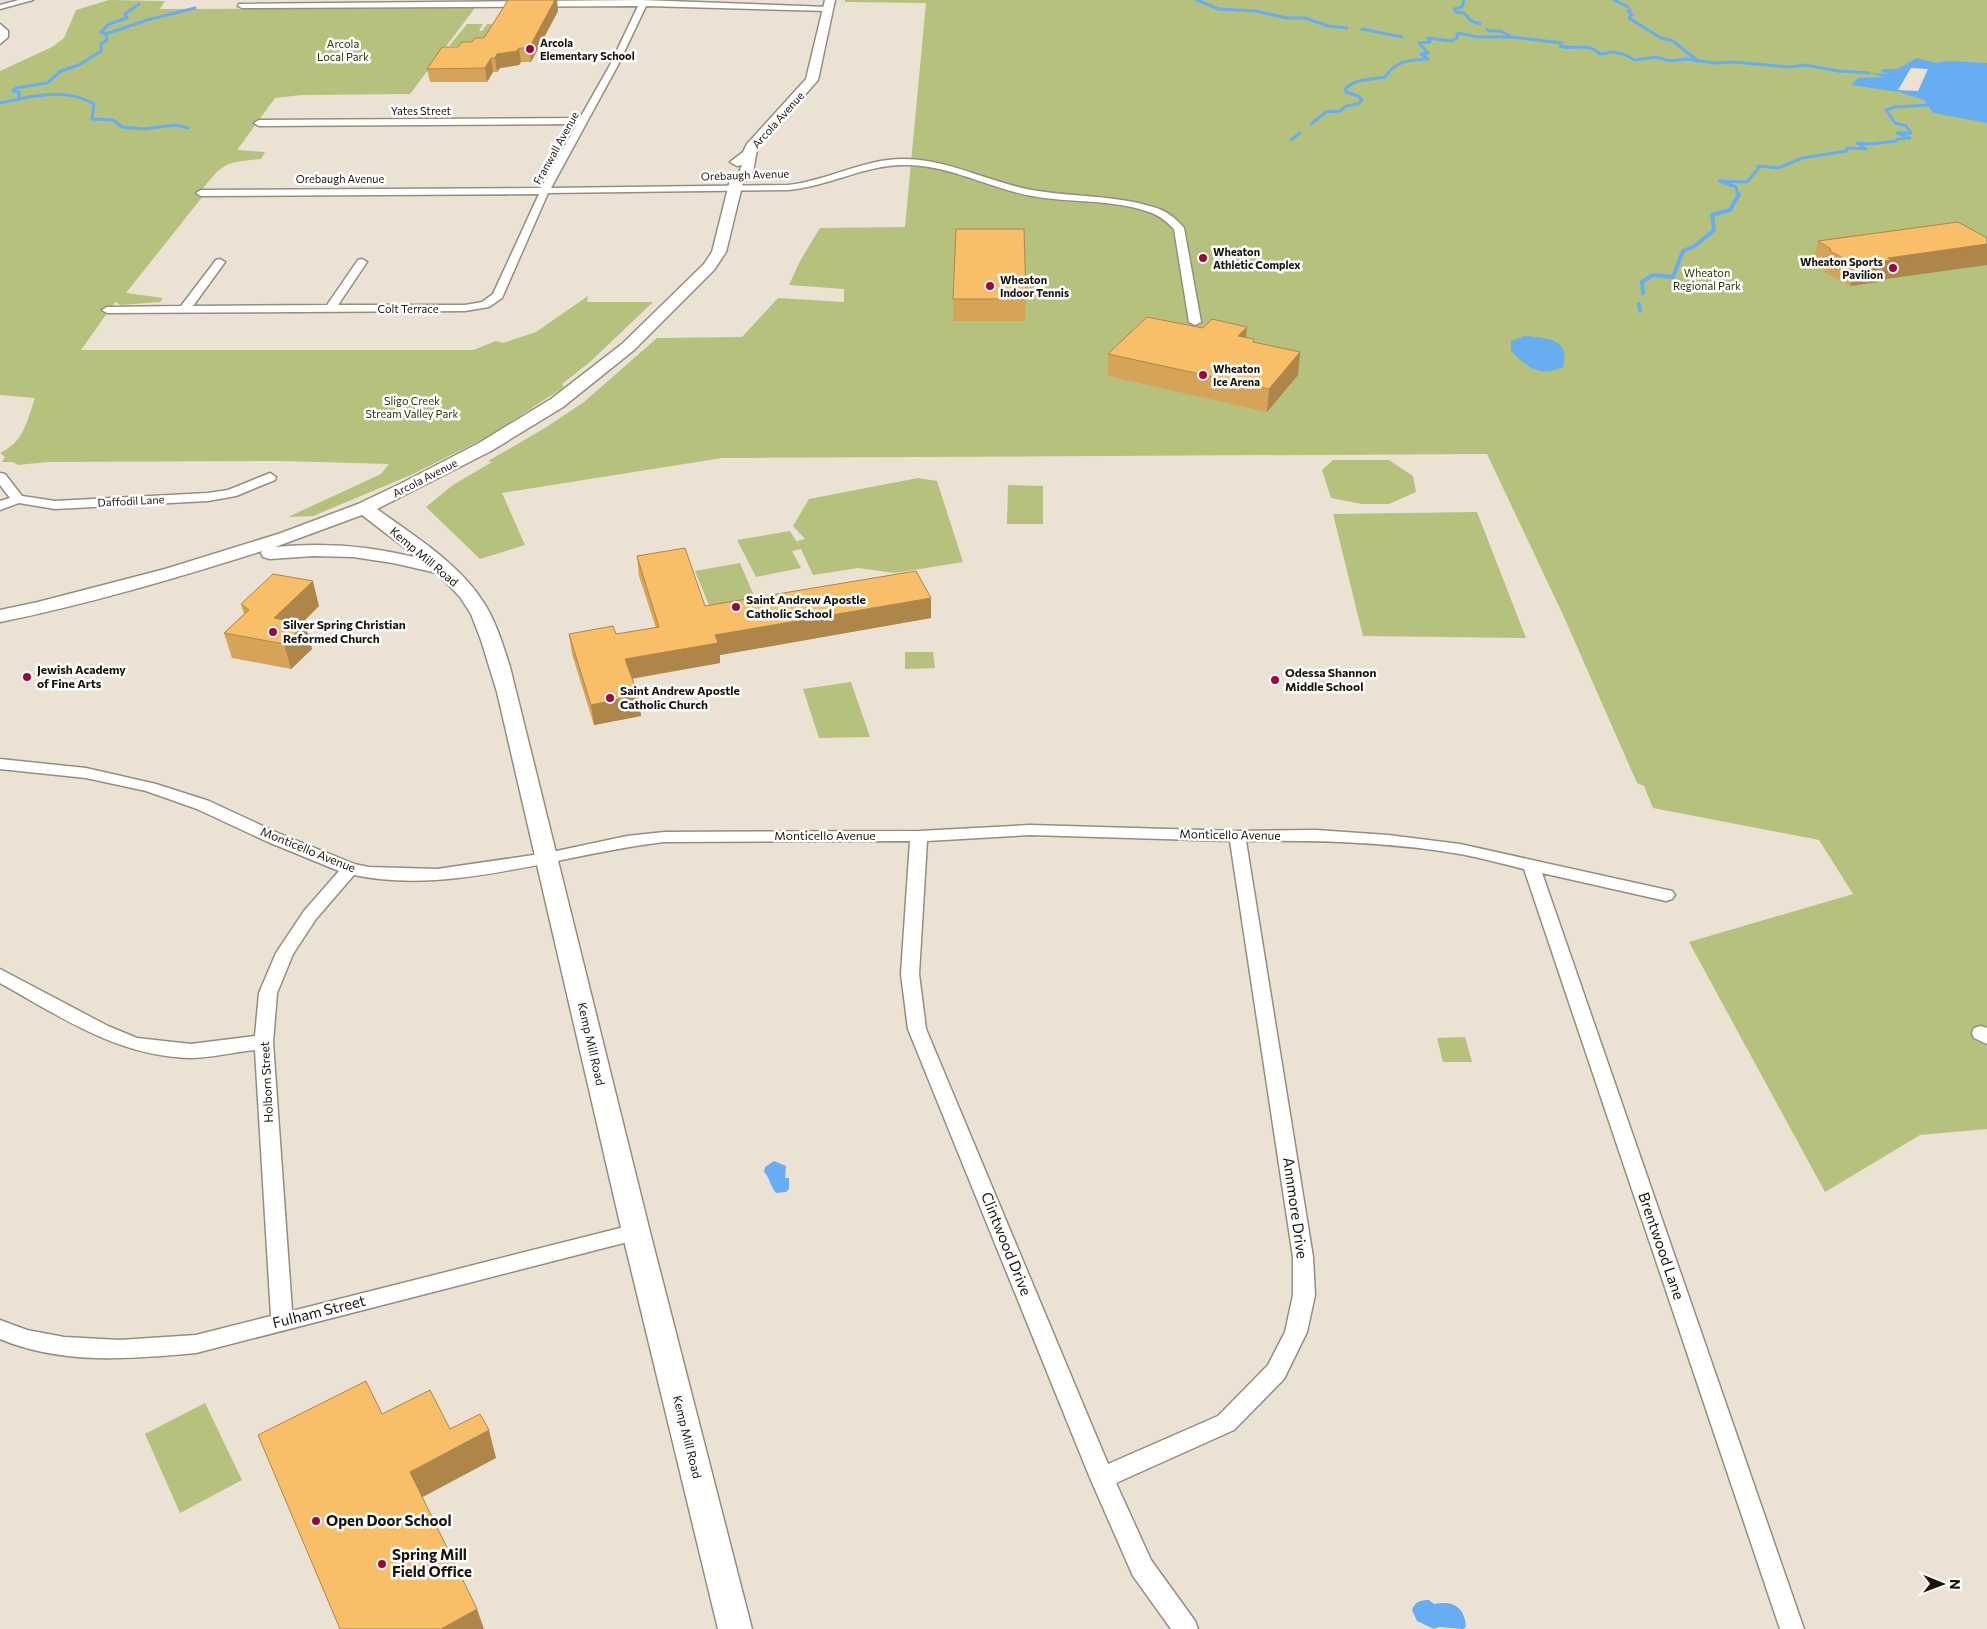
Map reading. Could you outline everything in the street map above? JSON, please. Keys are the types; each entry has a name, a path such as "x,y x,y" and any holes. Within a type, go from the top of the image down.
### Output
{"street":[{"path":"0,8 29,0"},
{"path":"291,6 301,0"},
{"path":"242,6 520,2 829,5"},
{"name":"Franwall Avenue","path":"485,305 498,296 544,190 614,66 644,2"},
{"name":"Arcola Avenue","path":"0,616 172,573 288,537 364,508 485,447 557,404 628,347 709,267 719,252 736,185 744,177 752,147 812,80 829,5"},
{"path":"0,26 4,31 4,37 0,42"},
{"name":"Yates Street","path":"259,123 584,121"},
{"name":"Orebaugh Avenue","path":"201,193 544,190 736,185 787,187 818,183 886,163 921,163 947,168 1002,187 1033,194 1125,204 1153,210 1170,218 1179,228 1195,322"},
{"path":"185,309 220,262"},
{"path":"330,309 362,262"},
{"name":"Colt Terrace","path":"107,310 465,308 485,305"},
{"path":"0,477 18,499 0,506"},
{"name":"Daffodil Lane","path":"18,499 55,505 208,497 231,493 270,477"},
{"name":"Kemp Mill Road","path":"364,508 441,569 468,594 488,630 507,692 636,1232 734,1629"},
{"path":"220,558 302,549 345,549 390,556 441,569"},
{"name":"Monticello Avenue","path":"0,764 86,773 150,787 203,805 274,838 350,869 369,873 437,876 547,858 627,841 664,837 919,836 1030,830 1237,836 1316,835 1388,840 1460,849 1666,895"},
{"name":"Clintwood Drive","path":"919,836 910,974 917,1029 1102,1478 1142,1568 1186,1629"},
{"name":"Annmore Drive","path":"1102,1478 1226,1423 1276,1372 1296,1332 1304,1295 1303,1257 1237,836"},
{"name":"Brentwood Lane","path":"1531,864 1792,1629"},
{"name":"Holborn Street","path":"282,1321 264,1042 268,994 285,953 310,915 350,869"},
{"path":"0,974 102,1031 135,1044 191,1051 264,1042"},
{"name":"Fulham Street","path":"0,1329 32,1341 72,1349 121,1351 196,1344 636,1232"}],"green space":[{"path":"109,0 165,1 160,9 475,8 410,94 301,95 275,98 237,150 265,152 261,159 240,161 220,169 201,191 203,196 126,293 163,298 160,302 121,305 115,302 81,350 473,350 496,341 503,343 536,332 588,296 587,302 653,302 590,362 562,384 564,387 489,436 411,475 313,516 288,517 381,474 389,464 282,461 47,462 18,465 13,462 2,462 5,457 0,453 20,437 27,423 35,398 0,395 0,71 52,47 64,38 76,10"},
{"name":"Wheaton Regional Park","path":"845,0 1987,0 1987,1129 1920,1135 1825,1192 1689,942 1853,894 1819,840 1653,808 1644,786 1637,783 1564,617 1487,454 722,458 502,493 525,545 480,559 426,507 453,485 492,462 488,461 545,428 584,402 657,338 742,337 778,298 844,302 844,289 789,285 800,261 820,228 905,227 926,3 845,2"},
{"path":"467,24 483,24 479,31 482,31 487,24 503,24 489,46 449,46"},
{"path":"1333,460 1389,460 1413,476 1416,492 1389,504 1362,504 1331,498 1322,470"},
{"path":"918,478 937,481 963,562 895,573 858,568 813,575 801,549 792,551 801,568 756,577 737,540 790,531 800,547 797,541 805,539 793,526 809,499"},
{"path":"1008,485 1043,486 1043,524 1007,524"},
{"path":"1477,512 1526,638 1363,636 1333,514"},
{"path":"740,563 761,612 715,620 695,571"},
{"path":"905,652 933,652 935,668 905,669"},
{"path":"851,682 870,737 819,738 803,689"},
{"path":"1465,1037 1472,1062 1443,1062 1437,1038"},
{"path":"205,1403 242,1480 180,1513 145,1434"}],"water":[{"path":"1917,58 1936,63 1948,61 1987,63 1987,123 1933,113 1924,100 1899,92 1851,85 1858,78 1883,77 1869,73 1889,74 1881,72 1883,69 1897,69"},
{"path":"1524,336 1555,341 1563,350 1565,357 1563,367 1555,370 1540,371 1522,362 1511,351 1511,341"},
{"path":"774,1161 786,1166 785,1178 789,1178 789,1189 786,1192 776,1193 764,1172 765,1167"},
{"path":"1429,1600 1434,1604 1447,1603 1457,1606 1463,1614 1466,1627 1463,1629 1439,1627 1434,1629 1417,1621 1412,1610 1413,1607 1418,1602"}],"pier":[{"path":"1911,68 1928,69 1918,91 1898,90"}],"building":[{"path":"508,0 555,0 529,48 519,48 517,51 497,54 495,58 491,58 485,68 427,69 442,47 458,47 462,42 472,42 475,38 484,38"},
{"path":"1958,222 1987,238 1987,244 1888,258 1892,260 1856,265 1830,251 1831,249 1818,241"},
{"name":"Wheaton Indoor Tennis","path":"956,229 1024,229 1026,299 953,299"},
{"path":"1147,317 1203,328 1212,319 1247,327 1238,336 1254,339 1253,342 1300,352 1269,389 1108,354"},
{"path":"685,548 705,606 916,571 931,598 715,635 718,643 625,659 638,695 591,705 569,634 613,626 616,634 659,627 637,556"},
{"path":"273,574 313,581 274,618 305,624 284,644 224,633 249,610 241,604"},
{"name":"Spring Mill Field Office","path":"366,1381 382,1414 430,1390 450,1429 480,1414 489,1430 410,1472 477,1609 441,1629 340,1629 258,1435"}],"waterway":[{"path":"1197,0 1219,9 1256,11 1287,18 1305,18 1328,26 1347,28"},
{"path":"1464,0 1462,7 1454,9 1456,12 1464,13 1471,21 1480,24"},
{"path":"1614,0 1628,7"},
{"path":"106,34 101,32 109,24 127,18 125,14 139,4"},
{"path":"106,34 147,20 195,8"},
{"path":"1630,10 1628,11 1632,15 1629,18 1661,38 1673,41 1697,61"},
{"path":"1362,29 1402,37"},
{"path":"1487,29 1489,31 1500,31 1508,35"},
{"path":"1311,124 1326,112 1340,111 1346,106 1358,104 1362,100 1358,96 1346,92 1345,89 1349,85 1359,81 1385,77 1394,67 1404,62 1428,59 1421,54 1428,53 1419,43 1430,42 1428,38 1451,41 1457,38 1458,33 1478,37 1512,37 1562,43 1560,46 1585,47 1595,50 1600,54 1612,52 1623,54 1635,60 1656,57 1670,61 1686,59 1697,61"},
{"path":"19,99 19,92 13,91 16,88 47,83 61,71 79,65 101,51 101,44 107,40 106,34"},
{"path":"1697,61 1789,67 1805,65 1838,71 1869,73"},
{"path":"19,99 57,94 67,95 94,104 92,119 113,120 122,127 144,129 175,125 188,128"},
{"path":"0,103 19,99"},
{"path":"1897,139 1910,138 1897,133 1911,133 1906,126 1895,123 1886,110 1895,107 1929,105"},
{"path":"1291,140 1300,133"},
{"path":"1738,195 1736,187 1719,181 1747,182 1758,169 1758,166 1778,168 1802,158 1847,151 1847,148 1866,149 1857,143 1871,144 1896,141"},
{"path":"1643,293 1642,282 1653,275 1673,277 1683,251 1695,246 1714,230 1712,215 1730,210 1739,194"},
{"path":"1639,304 1640,311"}],"place":[{"name":"Arcola Elementary School","path":"530,49"},
{"name":"Wheaton Athletic Complex","path":"1203,258"},
{"name":"Wheaton Sports Pavilion","path":"1893,268"},
{"name":"Wheaton Indoor Tennis","path":"990,286"},
{"name":"Wheaton Ice Arena","path":"1203,375"},
{"name":"Saint Andrew Apostle Catholic School","path":"736,607"},
{"name":"Silver Spring Christian Reformed Church","path":"273,632"},
{"name":"Jewish Academy of Fine Arts","path":"27,677"},
{"name":"Odessa Shannon Middle School","path":"1275,680"},
{"name":"Saint Andrew Apostle Catholic Church","path":"610,698"},
{"name":"Open Door School","path":"316,1521"},
{"name":"Spring Mill Field Office","path":"382,1564"}],"park label":[{"name":"Arcola Local Park","path":"343,50"},
{"name":"Sligo Creek Stream Valley Park","path":"412,407"}]}
